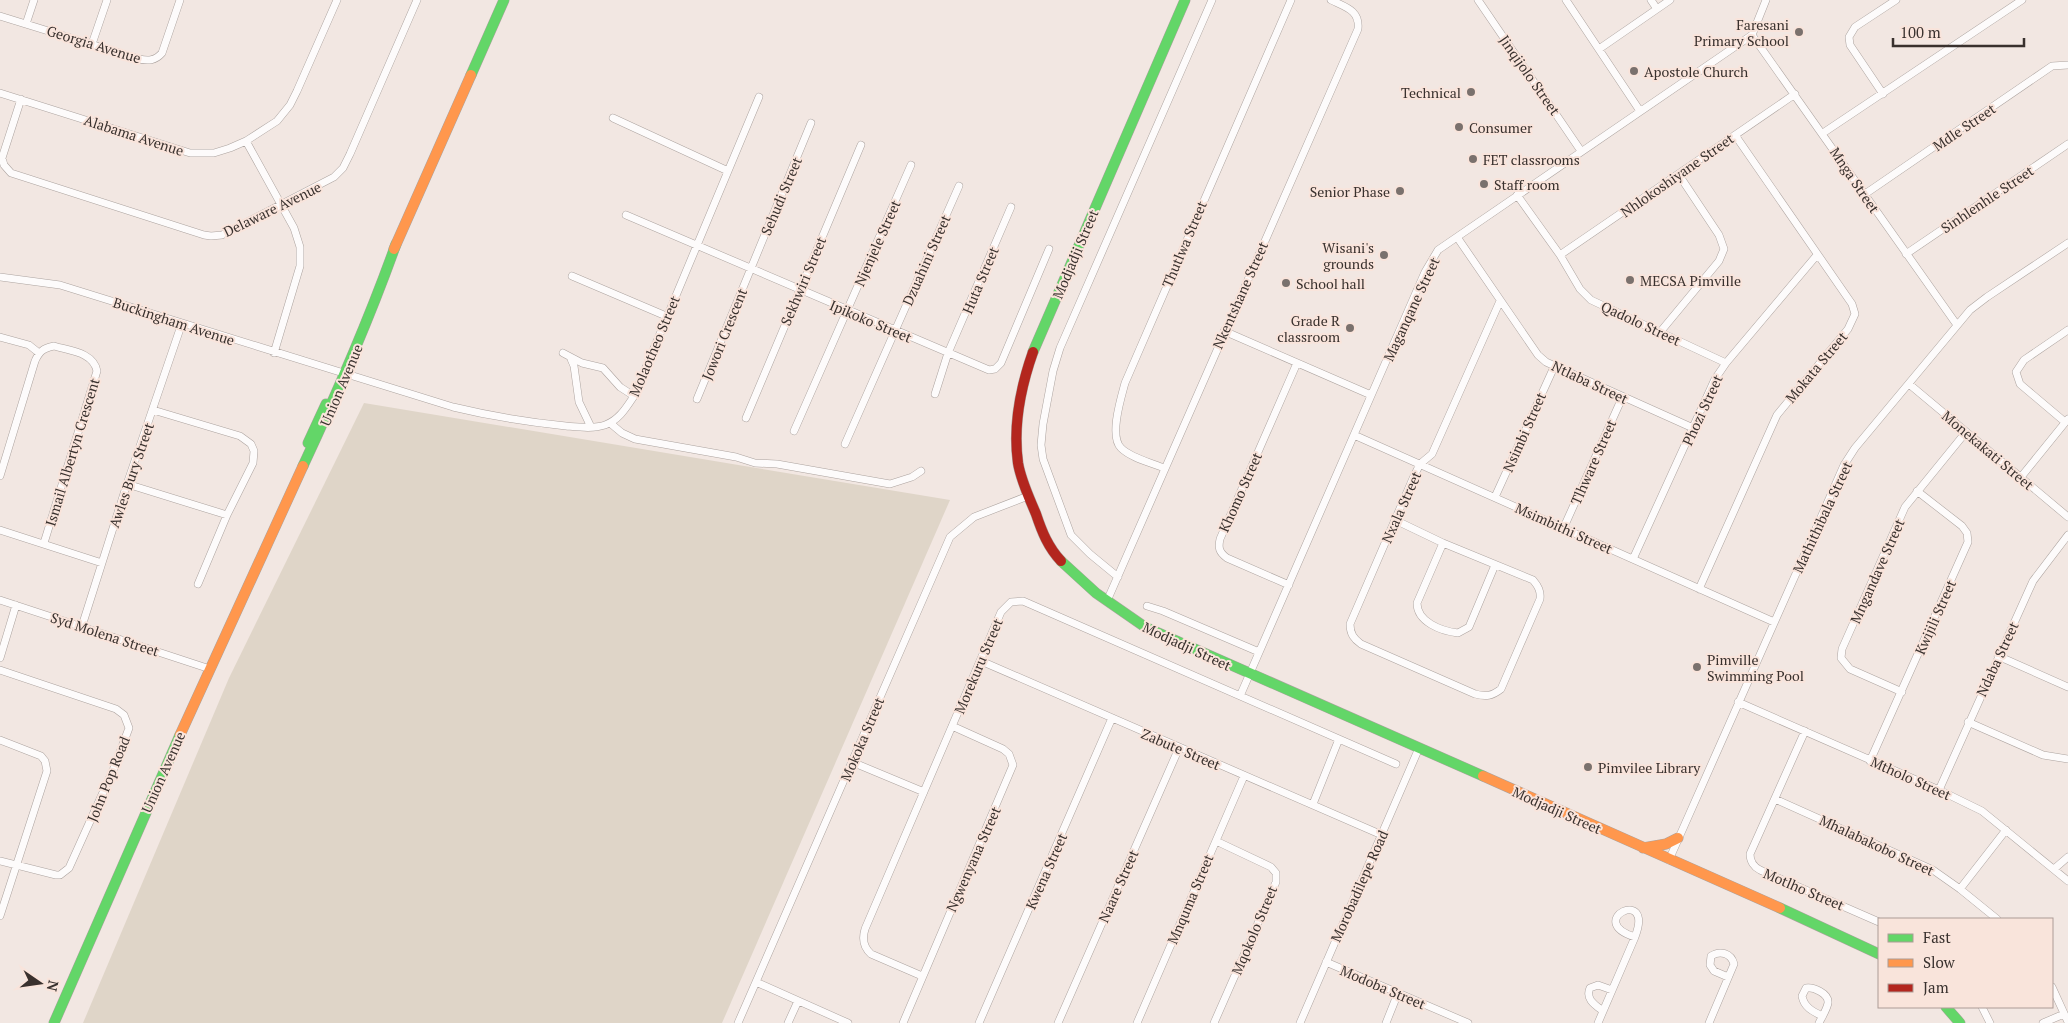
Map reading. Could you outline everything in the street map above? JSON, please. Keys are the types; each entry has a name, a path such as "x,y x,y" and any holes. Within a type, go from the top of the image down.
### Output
{"street":[{"path":"26,24 34,0"},
{"path":"92,44 107,0"},
{"name":"Georgia Avenue","path":"0,16 139,59 155,59 164,48 180,0"},
{"name":"Alabama Avenue","path":"0,93 190,153 214,153 246,141 277,122 290,105 337,0"},
{"name":"Delaware Avenue","path":"21,99 2,158 6,168 15,175 211,236 229,232 324,183 343,168 417,0"},
{"name":"Union Avenue","path":"54,1023 143,816 373,310 396,244 504,0"},
{"name":"Modjadji Street","path":"1186,0 1032,355 1025,382 1018,440 1018,461 1028,496 1042,533 1054,552 1107,601 1145,627 1834,932 1878,954"},
{"path":"1118,577 1090,554 1071,535 1043,459 1041,445 1048,398 1060,348 1212,0"},
{"name":"Thutlwa Street","path":"1164,468 1128,453 1118,443 1116,433 1125,383 1291,0"},
{"name":"Nkentshane Street","path":"1107,601 1358,29 1358,22 1353,12 1331,0"},
{"name":"Jinqijolo Street","path":"1478,0 1581,151"},
{"path":"1566,0 1640,111"},
{"path":"1651,0 1657,9"},
{"path":"1599,49 1670,0"},
{"path":"1752,35 1766,0"},
{"path":"1883,94 1850,45 1849,38 1855,28 1896,0"},
{"path":"1823,134 2022,0"},
{"name":"Maganqane Street","path":"1240,696 1425,272 1438,250 1752,35"},
{"name":"Mnga Street","path":"1752,35 1957,325"},
{"name":"Mdle Street","path":"1865,194 2052,66 2066,65"},
{"name":"Nhlokoshiyane Street","path":"1560,255 1679,175 1794,94"},
{"name":"Molaotheo Street","path":"343,374 399,392 486,415 591,427 610,422 621,414 634,396 759,97"},
{"path":"613,118 728,171"},
{"name":"Sehudi Street","path":"750,269 811,123"},
{"name":"Mokata Street","path":"1699,589 1777,415 1848,329 1855,314 1853,306 1735,135"},
{"path":"246,141 298,238 300,266 274,353"},
{"name":"Sinhlenhle Street","path":"1906,254 2068,144"},
{"name":"Sekhwiri Street","path":"746,418 861,145"},
{"name":"Njenjele Street","path":"794,431 911,165"},
{"path":"1661,332 1719,261 1724,249 1720,235 1679,175"},
{"name":"Dzuahini Street","path":"845,444 959,186"},
{"name":"Qadolo Street","path":"1518,195 1560,255 1580,290 1591,300 1726,363"},
{"name":"Huta Street","path":"948,353 1011,207"},
{"name":"Ipikoko Street","path":"626,215 848,311 985,369 992,370 998,367 1049,250"},
{"name":"Ntlaba Street","path":"1457,236 1538,355 1554,367 1693,428"},
{"name":"Mathithibala Street","path":"1669,860 1844,466 1855,448 1970,310 2068,243"},
{"name":"Phozi Street","path":"1633,559 1715,379 1726,363 1817,255"},
{"name":"Jowori Crescent","path":"697,399 750,269"},
{"path":"572,276 666,316"},
{"name":"Buckingham Avenue","path":"0,277 60,285 343,374"},
{"name":"Nxala Street","path":"1495,564 1533,580 1541,594 1501,688 1492,695 1476,694 1361,644 1352,636 1350,624 1394,520 1420,464 1432,454 1500,301"},
{"name":"Awles Bury Street","path":"82,626 127,484 154,410 182,323"},
{"path":"2020,477 2066,421 2020,384 2016,372 2024,360 2068,330"},
{"path":"1224,331 1371,396"},
{"path":"0,337 29,345 39,352 0,476"},
{"name":"Ismail Albertyn Crescent","path":"39,352 54,346 89,356 96,364 97,371 44,543"},
{"path":"563,353 571,359 603,368 620,387 634,396"},
{"path":"935,394 948,353"},
{"path":"571,359 574,366 580,402 591,427"},
{"name":"Khomo Street","path":"1289,585 1227,558 1221,553 1219,546 1224,530 1296,363"},
{"name":"Nsimbi Street","path":"1495,497 1554,367"},
{"name":"Monekakati Street","path":"1909,384 2068,517"},
{"name":"Tlhware Street","path":"1564,527 1622,398"},
{"path":"154,410 240,436 251,444 254,456 253,463 227,515 198,584"},
{"path":"610,422 622,433 635,438 730,456 755,463 777,464 860,480 890,484 912,477 921,471"},
{"name":"Mngandave Street","path":"1902,692 1850,669 1841,658 1842,649 1905,507 1966,432"},
{"name":"Msimbithi Street","path":"1354,435 1774,622"},
{"path":"127,484 227,515"},
{"name":"Kwijili Street","path":"1870,760 1968,541 1967,533 1962,526 1917,490"},
{"name":"Mokoka Street","path":"738,1023 950,537 974,517 1028,496"},
{"path":"1394,520 1443,543 1495,564 1469,627 1458,633 1447,631 1423,619 1417,608 1420,593 1443,543"},
{"path":"0,530 102,563"},
{"name":"Ndaba Street","path":"1939,790 2033,581 2068,535"},
{"name":"Syd Molena Street","path":"0,600 210,668"},
{"name":"Morekuru Street","path":"922,976 871,954 866,949 863,935 1003,609 1009,603 1020,600 1396,764"},
{"path":"0,658 16,605"},
{"path":"1147,606 1259,652"},
{"path":"1998,656 2068,687"},
{"name":"Zabute Street","path":"981,661 1382,835"},
{"name":"John Pop Road","path":"0,670 116,709 124,715 129,728 111,777 69,868 60,875 56,875 0,861"},
{"name":"Mtholo Street","path":"1738,702 1939,790 1982,811 2068,880"},
{"name":"Kwena Street","path":"979,1023 1112,718"},
{"path":"1968,722 2044,755 2068,759"},
{"name":"Ngwenyana Street","path":"903,1023 1013,765 1010,754 952,726"},
{"name":"Motlho Street","path":"1805,731 1750,854 1755,867 1878,922"},
{"path":"1313,804 1338,739"},
{"path":"0,740 37,754 45,761 46,766 44,779 0,916"},
{"name":"Naare Street","path":"1058,1023 1179,748"},
{"name":"Morobadilepe Road","path":"1300,1023 1419,748"},
{"path":"852,762 924,792"},
{"name":"Mnquma Street","path":"1137,1023 1244,776"},
{"name":"Mhalabakobo Street","path":"1775,798 1933,870 1960,888 1996,918"},
{"path":"1960,888 2006,830"},
{"path":"1642,848 1666,844 1678,838"},
{"name":"Mqokolo Street","path":"1214,1023 1276,882 1276,873 1271,867 1216,841"},
{"path":"2054,869 2068,857"},
{"path":"1598,1023 1635,937"},
{"name":"Modoba Street","path":"1326,962 1468,1023"},
{"path":"1708,1023 1728,978"},
{"path":"756,982 848,1023"},
{"path":"1603,1011 1591,1002 1588,992 1590,988 1598,985 1612,990"},
{"path":"2053,989 2068,1022"},
{"path":"1386,1023 1398,994"},
{"path":"788,1023 798,1001"},
{"path":"1947,1008 1960,1023"},
{"path":"1982,1008 1990,1023"},
{"path":"2043,1023 2064,1014"}],"shaded area":[{"path":"364,403 950,500 722,1023 83,1023 229,678"}],"traffic: fast":[{"path":"471,75 504,0"},
{"path":"1033,352 1185,0"},
{"path":"303,466 352,356 396,244"},
{"path":"308,443 326,404"},
{"path":"1061,561 1096,593 1145,627 1483,776"},
{"path":"54,1023 180,735"},
{"path":"1780,908 1878,954"},
{"path":"1947,1008 1960,1023"}],"traffic: slow":[{"path":"394,249 471,75"},
{"path":"180,735 303,466"},
{"path":"1483,776 1780,908"},
{"path":"1643,848 1666,844 1678,838"}],"traffic: jam":[{"path":"1033,352 1025,379 1017,421 1018,463 1023,483 1043,533 1052,550 1061,561"}],"place":[{"name":"Faresani Primary School","path":"1799,32"},
{"name":"Apostole Church","path":"1634,71"},
{"name":"Technical","path":"1471,92"},
{"name":"Consumer","path":"1459,127"},
{"name":"FET classrooms","path":"1473,159"},
{"name":"Staff room","path":"1484,184"},
{"name":"Senior Phase","path":"1400,191"},
{"name":"Wisani's grounds","path":"1384,255"},
{"name":"MECSA Pimville","path":"1630,280"},
{"name":"School hall","path":"1286,283"},
{"name":"Grade R classroom","path":"1350,328"},
{"name":"Pimville Swimming Pool","path":"1697,667"},
{"name":"Pimvilee Library","path":"1588,767"}]}
